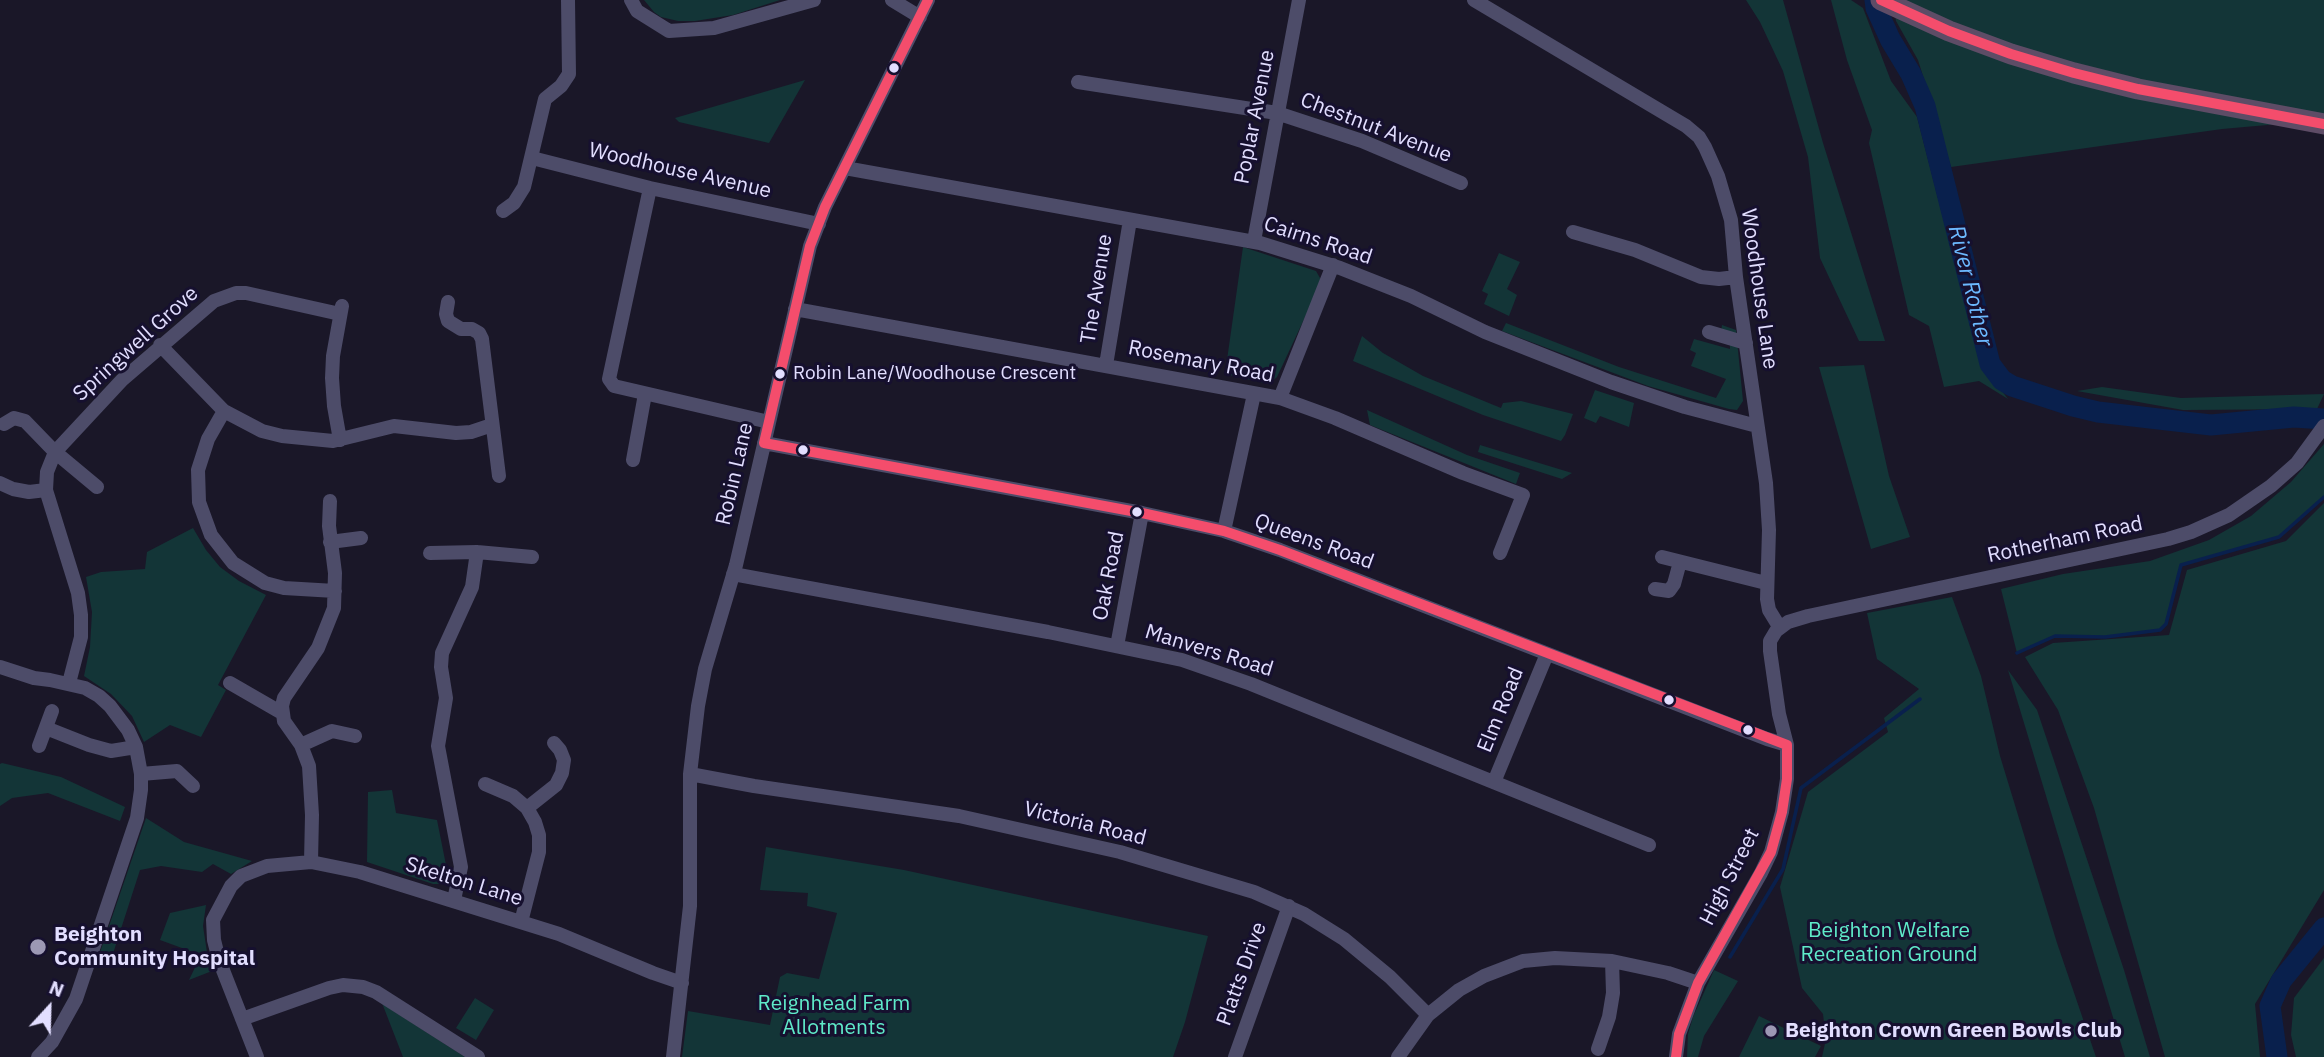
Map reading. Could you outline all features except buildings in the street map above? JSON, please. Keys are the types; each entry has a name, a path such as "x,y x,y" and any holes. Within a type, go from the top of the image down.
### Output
{"highway":[{"path":"1881,0 1949,31 2074,73 2138,89 2324,124"}],"street":[{"path":"503,211 520,195 532,158 545,99 561,86 569,74 568,0"},
{"path":"631,0 637,11 669,31 714,27 814,0"},
{"path":"892,0 920,17"},
{"name":"Robin Lane","path":"673,1057 690,906 690,774 705,669 733,574 810,246 845,168 928,0"},
{"name":"Poplar Avenue","path":"1254,241 1299,0"},
{"name":"Woodhouse Lane","path":"1475,0 1699,136 1718,176 1731,220 1736,277 1766,483 1769,530 1766,583 1768,606 1780,628"},
{"name":"Chestnut Avenue","path":"1078,82 1277,113 1362,141 1461,183"},
{"name":"Woodhouse Avenue","path":"532,158 650,188 819,224"},
{"name":"Cairns Road","path":"845,168 1254,241 1333,265 1411,296 1485,332 1611,382 1685,407 1757,426"},
{"path":"650,188 609,379 614,386 769,422"},
{"name":"The Avenue","path":"1106,365 1130,220"},
{"path":"1573,232 1635,250 1701,277 1736,277"},
{"path":"1280,398 1333,265"},
{"name":"Springwell Grove","path":"69,683 81,637 78,593 46,489 47,472 55,452 122,380 160,345 214,302 236,293 257,294 341,309 332,378 340,440"},
{"path":"448,302 448,321 461,329 472,329 479,333 482,339 499,476"},
{"name":"Rosemary Road","path":"794,309 1280,398 1523,495 1500,553"},
{"path":"1709,332 1746,343"},
{"path":"160,345 224,411 262,430 282,436 340,440 394,426 456,433 471,432 492,425"},
{"path":"634,460 645,394"},
{"path":"1224,531 1254,394"},
{"path":"224,411 208,439 198,470 199,502 211,535 233,563 265,583 284,588 335,591"},
{"path":"4,424 14,418 20,418 97,487"},
{"name":"Rotherham Road","path":"1780,628 1791,621 1808,616 2191,532 2229,515 2265,491 2297,463 2321,431"},
{"name":"Queens Road","path":"764,443 1142,513 1224,531 1280,550 1787,745"},
{"path":"0,483 29,492 46,489"},
{"path":"311,862 310,777 301,745 282,713 284,698 318,648 334,608 330,501"},
{"name":"Oak Road","path":"1117,646 1142,513"},
{"path":"330,542 361,538"},
{"path":"430,553 477,552 532,557"},
{"path":"454,900 461,867 438,746 446,698 442,653 472,587 477,552"},
{"path":"1662,557 1766,583"},
{"path":"1655,589 1669,592 1680,562"},
{"name":"Manvers Road","path":"733,574 1182,660 1251,684 1649,845"},
{"name":"High Street","path":"1676,1057 1679,1034 1698,983 1771,852 1782,813 1787,779 1787,745 1779,713 1770,651 1770,641 1780,628"},
{"name":"Elm Road","path":"1494,782 1547,653"},
{"path":"0,667 34,678 85,688 110,706 128,730 136,747 141,774 136,818 76,999 52,1042 38,1057"},
{"path":"230,683 282,713"},
{"path":"39,746 52,711"},
{"path":"46,728 111,751 136,747"},
{"path":"301,745 332,732 355,736"},
{"path":"527,808 556,785 562,773 564,760 554,743"},
{"path":"141,774 178,764 193,786"},
{"name":"Victoria Road","path":"690,774 984,821 1120,852 1254,892 1289,906 1318,922 1366,956 1428,1015"},
{"path":"485,784 513,796 527,808 539,835 539,852 521,922"},
{"name":"Skelton Lane","path":"242,1019 219,960 213,930 216,911 231,886 241,876 267,866 311,862 360,872 559,934 682,983"},
{"name":"Platts Drive","path":"1236,1057 1289,906"},
{"path":"1398,1057 1428,1015 1484,976 1523,961 1555,958 1612,961 1668,973 1698,983"},
{"path":"1598,1049 1614,993 1612,961"},
{"path":"257,1057 242,1019 343,985 363,987 376,992 478,1057"}],"green space":[{"path":"644,0 780,0 733,15 678,21 661,17"},
{"path":"1746,0 1783,0 1823,143 1885,341 1859,341 1820,258 1808,157 1783,71 1760,22"},
{"path":"1831,0 1851,0 1863,8 1891,81 1917,117 1981,364 2008,399 1979,381 1944,387 1929,326 1909,315 1869,143 1872,130 1847,60"},
{"path":"1892,0 2324,0 2324,120 2222,129 1951,167 1918,60 1896,21"},
{"path":"805,80 769,143 679,122 675,118"},
{"path":"1243,247 1316,271 1320,278 1320,285 1277,377 1269,384 1225,374"},
{"path":"1499,253 1520,262 1507,289 1517,295 1509,316 1484,304 1488,294 1482,291"},
{"path":"1506,323 1619,367 1716,398 1726,379 1691,366 1696,353 1690,350 1694,339 1730,349 1730,341 1720,339 1722,325 1736,330 1743,401 1737,410 1729,409 1648,386 1502,331"},
{"path":"1362,336 1383,353 1423,376 1501,408 1503,403 1521,401 1573,414 1565,435 1561,441 1483,415 1353,361"},
{"path":"1864,365 1889,476 1910,537 1871,549 1819,367"},
{"path":"2102,387 2181,398 2324,394 2317,409 2183,410 2077,391"},
{"path":"1595,390 1634,403 1629,427 1600,416 1596,423 1584,418"},
{"path":"1367,410 1467,455 1520,473 1516,484 1370,425"},
{"path":"2324,444 2324,497 2279,537 2181,565 2166,624 2160,630 2105,637 2055,636 2017,653 2001,589 2063,574 2150,561 2209,540 2251,516 2291,482"},
{"path":"1480,445 1572,473 1562,479 1478,452"},
{"path":"2324,503 2324,890 2255,1004 2260,1057 2165,1057 2094,808 2058,710 2025,657 2053,643 2169,635 2187,570 2286,541"},
{"path":"193,528 220,567 266,595 218,685 226,690 201,737 170,725 144,742 132,716 111,694 84,676 90,647 92,612 86,577 101,572 145,569 147,552"},
{"name":"Beighton Welfare Recreation Ground","path":"1952,597 1981,676 2000,756 2057,943 2096,1057 1822,1057 1826,1039 1823,1014 1802,988 1780,887 1808,792 1888,732 1884,718 1919,689 1877,659 1867,613"},
{"path":"2008,670 2037,710 2124,970 2150,1057 2125,1057"},
{"path":"2,763 61,777 125,807 120,821 48,793 12,798 0,806"},
{"path":"392,790 396,813 437,820 447,870 445,880 440,884 367,862 368,792"},
{"path":"146,818 184,842 252,861 231,874 213,864 202,872 161,866 140,870 109,966 97,961"},
{"name":"Reignhead Farm Allotments","path":"766,847 904,870 1208,936 1173,1057 682,1057 688,1011 770,1025 780,977 787,973 819,979 837,913 807,906 808,893 760,890"},
{"path":"206,905 203,926 212,971 189,980 201,955 160,940 170,913"},
{"path":"2324,958 2324,1057 2296,1057 2291,1035 2294,998"},
{"path":"1714,970 1738,981 1704,1036 1698,1057 1687,1057 1688,1034 1693,1017"},
{"path":"475,998 494,1010 476,1040 456,1028"},
{"path":"382,1003 395,1012 465,1057 403,1057"},
{"name":"Beighton Crown Green Bowls Club","path":"1759,1016 1821,1046 1815,1057 1739,1057"}],"waterway":[{"name":"River Rother","path":"1875,0 1890,39 1911,74 1925,106 1990,364 2002,380 2012,386 2098,412 2211,425 2294,417 2324,419"},
{"path":"2017,653 2055,636 2105,637 2160,630 2166,624 2181,565 2279,537 2324,497"},
{"path":"1730,957 1783,869 1801,788 1920,699"},
{"name":"River Rother","path":"2277,1057 2270,1006 2281,981 2324,928"}],"transit line":[{"path":"928,0 825,207 810,246 764,443 1142,513 1224,531 1280,550 1787,745 1787,779 1782,812 1771,852 1698,983 1679,1034 1676,1057"},
{"path":"1881,0 1949,31 2074,73 2138,89 2324,124"}],"place":[{"name":"Robin Lane/Woodhouse Crescent","path":"780,374"},
{"name":"Beighton Community Hospital","path":"38,947"},
{"name":"Beighton Crown Green Bowls Club","path":"1771,1031"}]}
